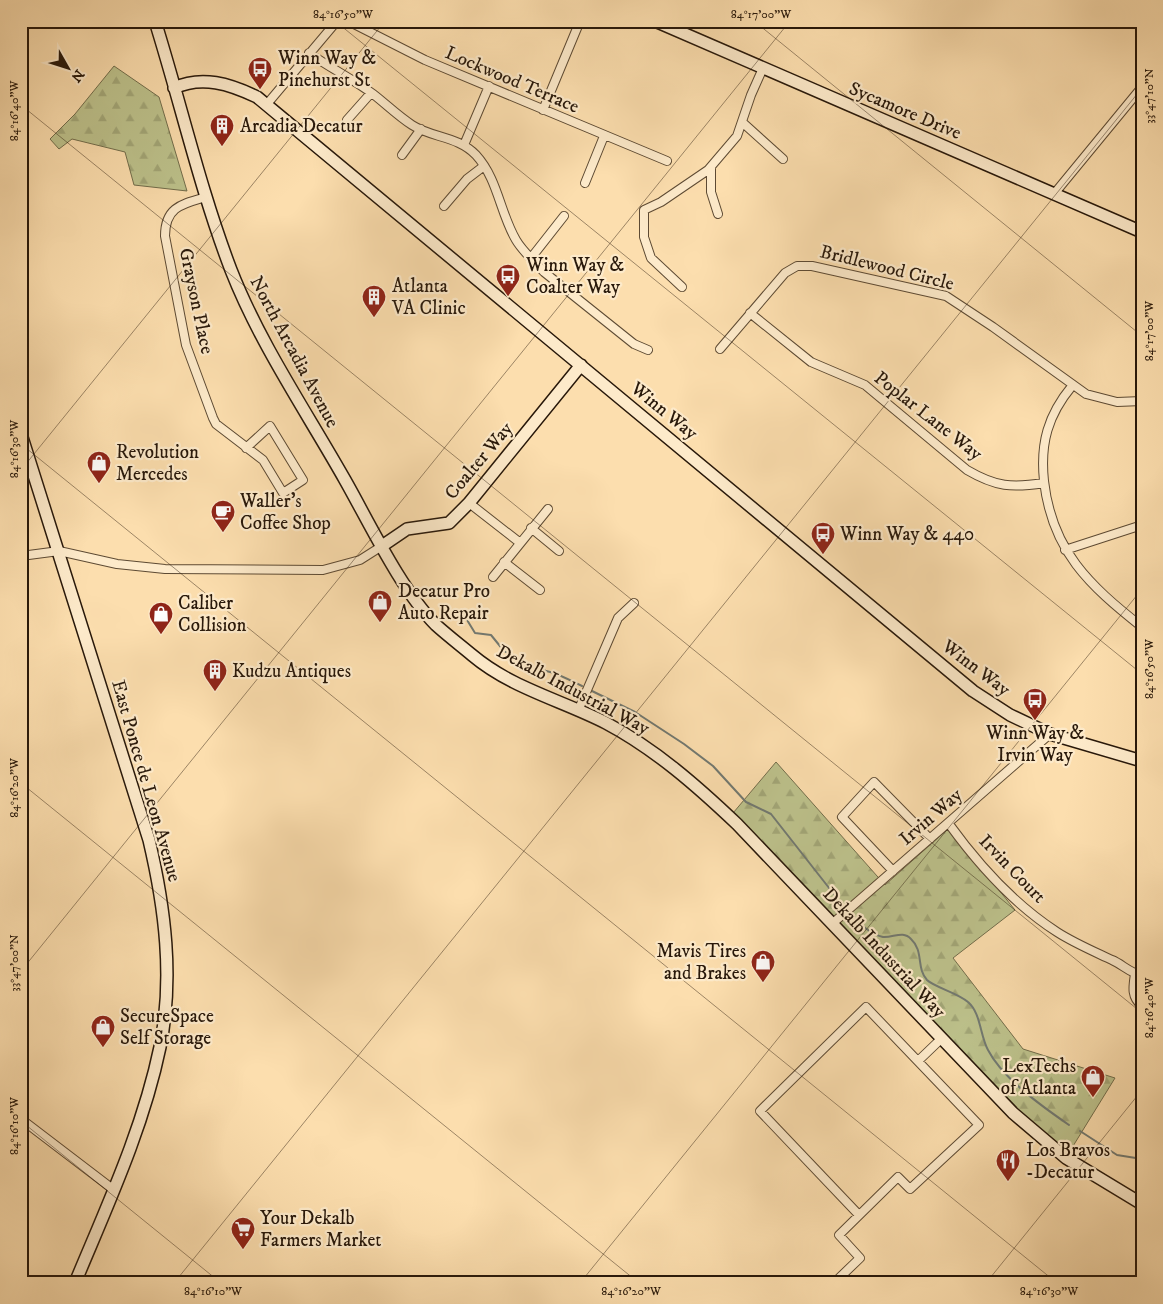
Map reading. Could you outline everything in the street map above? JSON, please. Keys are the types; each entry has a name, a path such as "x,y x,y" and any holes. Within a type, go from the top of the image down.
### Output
{"main road":[{"name":"North Arcadia Avenue","path":"155,21 206,196 231,270 251,317 300,406 382,546"},
{"name":"Sycamore Drive","path":"655,21 1142,232"},
{"name":"Winn Way","path":"174,88 205,82 225,83 236,86 267,104 973,691 1010,715 1050,734 1142,761"},
{"name":"Coalter Way","path":"382,546 407,529 449,523 469,503 581,365"},
{"name":"East Ponce de Leon Avenue","path":"21,434 149,840 164,922 166,992 160,1046 149,1091 114,1190 75,1283"},
{"name":"Dekalb Industrial Way","path":"382,546 419,604 435,624 475,658 520,686 606,723 635,740 688,780 737,824 1014,1113 1066,1158 1142,1204"}],"street":[{"path":"267,104 337,21"},
{"name":"Lockwood Terrace","path":"348,21 425,60 667,161"},
{"path":"543,110 580,21"},
{"path":"309,53 331,69 371,93 410,124 464,145 484,166 494,182 516,240 531,258 544,272 634,344 648,350"},
{"path":"682,287 651,258 644,237 644,210 661,202 711,167 737,136 763,68"},
{"path":"464,145 489,86"},
{"path":"1054,194 1142,87"},
{"path":"348,120 371,93"},
{"path":"742,122 783,158"},
{"path":"402,155 421,129"},
{"path":"585,183 604,136"},
{"path":"444,206 467,179 484,166"},
{"path":"711,167 711,192 718,214"},
{"name":"Grayson Place","path":"206,196 184,203 174,209 165,223 165,236 186,345 216,424 246,448 262,460 283,493 303,480 270,426 246,448"},
{"path":"531,258 564,216"},
{"name":"Bridlewood Circle","path":"720,349 785,274 797,266 812,266 953,300 993,327 1072,386 1086,394 1102,400 1142,401"},
{"name":"Poplar Lane Way","path":"750,313 811,362 865,385 967,470 993,484 1016,487 1044,483"},
{"path":"1072,386 1053,412 1044,435 1044,483 1048,509 1065,550 1097,590 1142,627"},
{"path":"469,503 520,542"},
{"path":"493,577 548,509"},
{"path":"1065,550 1142,525"},
{"path":"531,528 559,550"},
{"path":"21,556 59,550 96,560 143,567 184,570 300,570 341,566 368,556 382,546"},
{"path":"504,562 540,590"},
{"path":"578,711 618,618 634,603"},
{"name":"Irvin Way","path":"833,923 949,824 1050,734"},
{"path":"893,871 842,817 874,782 930,839"},
{"name":"Irvin Court","path":"949,824 1017,901 1056,931 1139,975 1134,995 1135,1000 1142,1006"},
{"path":"834,1283 860,1258 839,1234 859,1215 898,1177 910,1189 979,1125 866,1006 760,1111 859,1215"},
{"path":"918,1060 941,1039"},
{"path":"21,1119 114,1190"}],"green space":[{"path":"114,66 159,97 187,191 134,185 125,152 72,139 59,149 50,139 75,114"},
{"path":"776,762 885,885 949,828 1015,910 953,958 1023,1049 1115,1078 1070,1151 1007,1116 859,952 728,819"}],"waterway":[{"path":"464,615 475,633 491,635 504,651 513,656 518,666 527,671 548,671 582,686"},
{"path":"592,691 635,712 684,744 713,766 746,802 771,814 844,907"},
{"path":"852,915 858,922 879,936 908,936 915,944 922,970 927,980 964,999 972,1007 978,1018 985,1044 1003,1071 1024,1092 1069,1125"},
{"path":"1080,1131 1117,1155 1142,1159"}],"place":[{"name":"Winn Way & Pinehurst St","path":"260,90"},
{"name":"Arcadia Decatur","path":"222,147"},
{"name":"Winn Way & Coalter Way","path":"508,297"},
{"name":"Atlanta VA Clinic","path":"374,318"},
{"name":"Revolution Mercedes","path":"99,484"},
{"name":"Waller's Coffee Shop","path":"223,533"},
{"name":"Winn Way & 440","path":"823,555"},
{"name":"Decatur Pro Auto Repair","path":"380,623"},
{"name":"Caliber Collision","path":"161,635"},
{"name":"Kudzu Antiques","path":"215,692"},
{"name":"Winn Way & Irvin Way","path":"1035,721"},
{"name":"Mavis Tires and Brakes","path":"763,983"},
{"name":"SecureSpace Self Storage","path":"103,1048"},
{"name":"LexTechs of Atlanta","path":"1093,1098"},
{"name":"Los Bravos -Decatur","path":"1008,1182"},
{"name":"Your Dekalb Farmers Market","path":"243,1250"}]}
